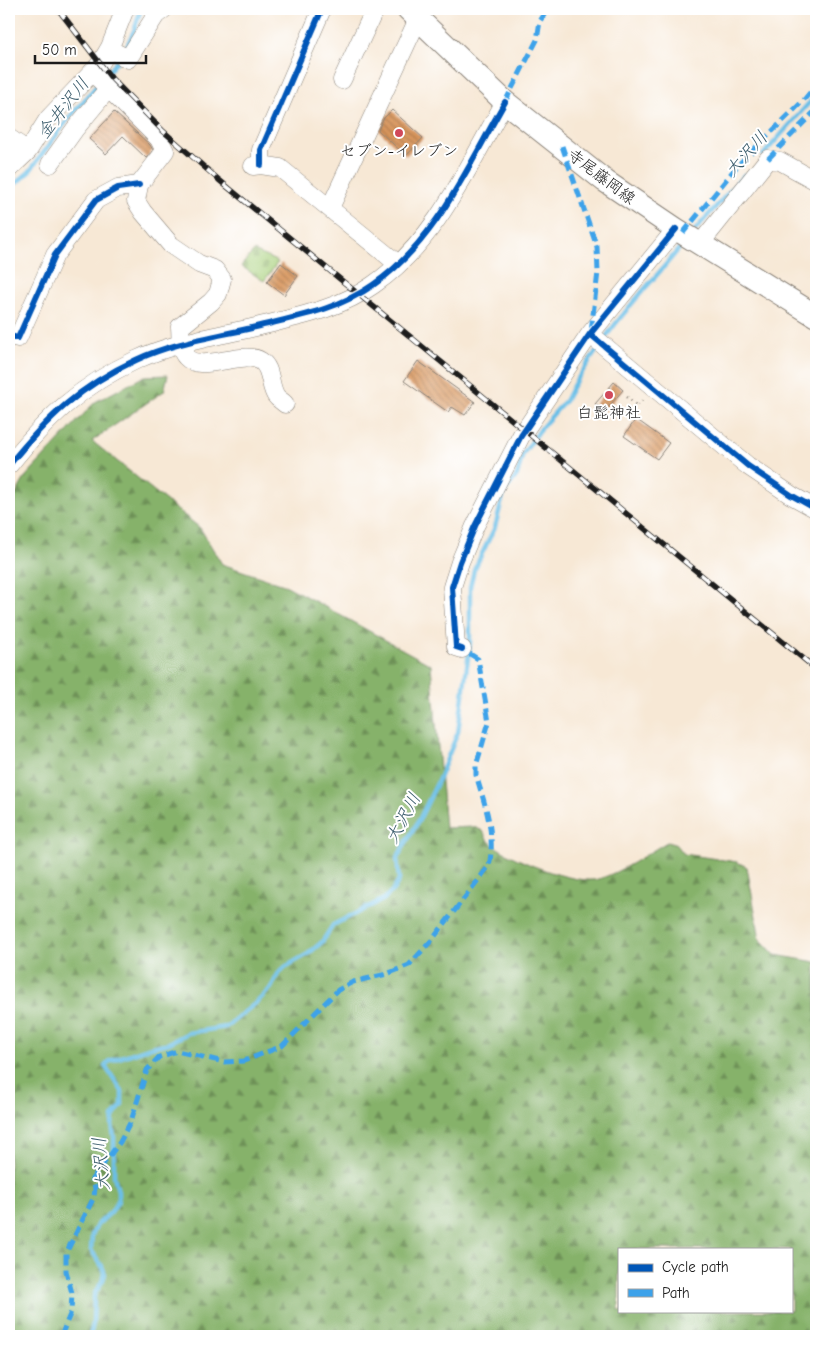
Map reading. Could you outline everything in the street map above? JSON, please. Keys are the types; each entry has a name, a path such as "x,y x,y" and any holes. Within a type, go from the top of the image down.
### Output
{"main road":[{"name":"寺尾藤岡線","path":"413,14 505,102 605,181 676,229 816,316"}],"street":[{"path":"50,164 75,129 100,80 100,64 109,49 124,9"},
{"path":"109,49 128,59 156,15 164,9"},
{"path":"322,9 261,150 257,165 280,168 398,264"},
{"path":"342,80 375,9"},
{"path":"330,208 413,14"},
{"path":"9,169 28,151 48,119 100,80"},
{"path":"100,80 159,139 164,151 139,184 136,201 142,212 171,245 199,264 215,270 222,280 218,294 211,302 180,327 181,345 185,356 193,362 213,363 252,356 263,362 275,395 285,404"},
{"path":"9,465 48,419 70,400 102,378 137,359 181,345 321,311 350,300 375,284 398,264 423,237 445,207 505,102"},
{"path":"9,138 28,151"},
{"path":"700,244 768,159 780,161 816,181"},
{"path":"9,336 18,338 55,255 96,200 118,188 139,184"},
{"path":"462,649 456,647 452,587 474,526 521,436 590,334 676,229"},
{"path":"590,334 748,466 791,495 816,509"}],"green space":[{"path":"254,251 278,262 264,281 241,266"},
{"path":"168,375 164,391 92,441 200,528 222,564 287,586 431,665 445,828 474,827 483,831 488,840 497,848 525,862 559,875 589,880 599,879 617,872 667,842 677,845 684,854 737,862 747,867 760,939 775,955 816,962 816,1336 9,1336 9,506 26,476 95,402 145,376"}],"building":[{"name":"セブン-イレブン","path":"392,110 423,138 406,156 378,130 383,119"},
{"path":"114,112 150,145 153,150 146,158 123,136 106,154 89,139"},
{"path":"281,263 298,276 284,295 267,282"},
{"path":"418,361 475,402 465,415 452,407 448,412 404,381"},
{"path":"614,382 623,390 605,411 595,404"},
{"path":"636,419 669,443 657,459 624,436"}],"waterway":[{"name":"金井沢川","path":"127,46 141,9"},
{"name":"金井沢川","path":"103,78 119,59"},
{"name":"金井沢川","path":"9,189 29,172 69,118 98,84"},
{"name":"大沢川","path":"763,155 816,95"},
{"name":"大沢川","path":"695,230 744,175"},
{"name":"大沢川","path":"603,341 621,316 682,245"},
{"name":"大沢川","path":"90,1336 93,1324 94,1295 105,1274 91,1250 92,1235 97,1225 111,1212 118,1201 118,1191 114,1176 114,1137 112,1125 113,1117 122,1105 122,1091 105,1066 110,1061 169,1043 188,1033 226,1027 271,988 278,974 285,967 308,954 322,942 333,925 384,899 393,890 399,880 397,858 419,820 438,781 458,732 470,644 470,587 474,570 495,527 504,493 517,475 523,454 542,427 565,401 599,347"}],"railway":[{"path":"58,9 112,79 162,130 219,180 816,669"}],"marked path":[{"path":"505,102 537,40 540,21 548,9"},
{"path":"683,233 738,165 803,101 816,85"},
{"path":"768,159 816,110"},
{"path":"562,146 597,247 598,272 591,332"},
{"path":"64,1336 63,1331 71,1312 72,1293 66,1271 66,1253 94,1197 95,1188 92,1179 120,1142 131,1121 147,1070 159,1057 177,1051 224,1062 244,1061 282,1046 338,990 353,982 387,974 409,965 432,940 489,866 491,854 489,820 476,775 476,766 489,722 478,659 462,649"}],"cycle path":[{"path":"261,165 261,150 322,9"},
{"path":"9,465 37,432 81,392 136,360 166,348 319,311 347,300 373,285 395,267 433,225 464,177 505,102"},
{"path":"9,336 18,338 55,255 96,200 118,188 139,185"},
{"path":"462,649 456,647 452,587 475,526 521,436 590,334 676,229"},
{"path":"590,334 748,466 791,495 816,509"}],"place":[{"name":"セブン-イレブン","path":"399,133"},
{"name":"白髭神社","path":"609,395"}]}
